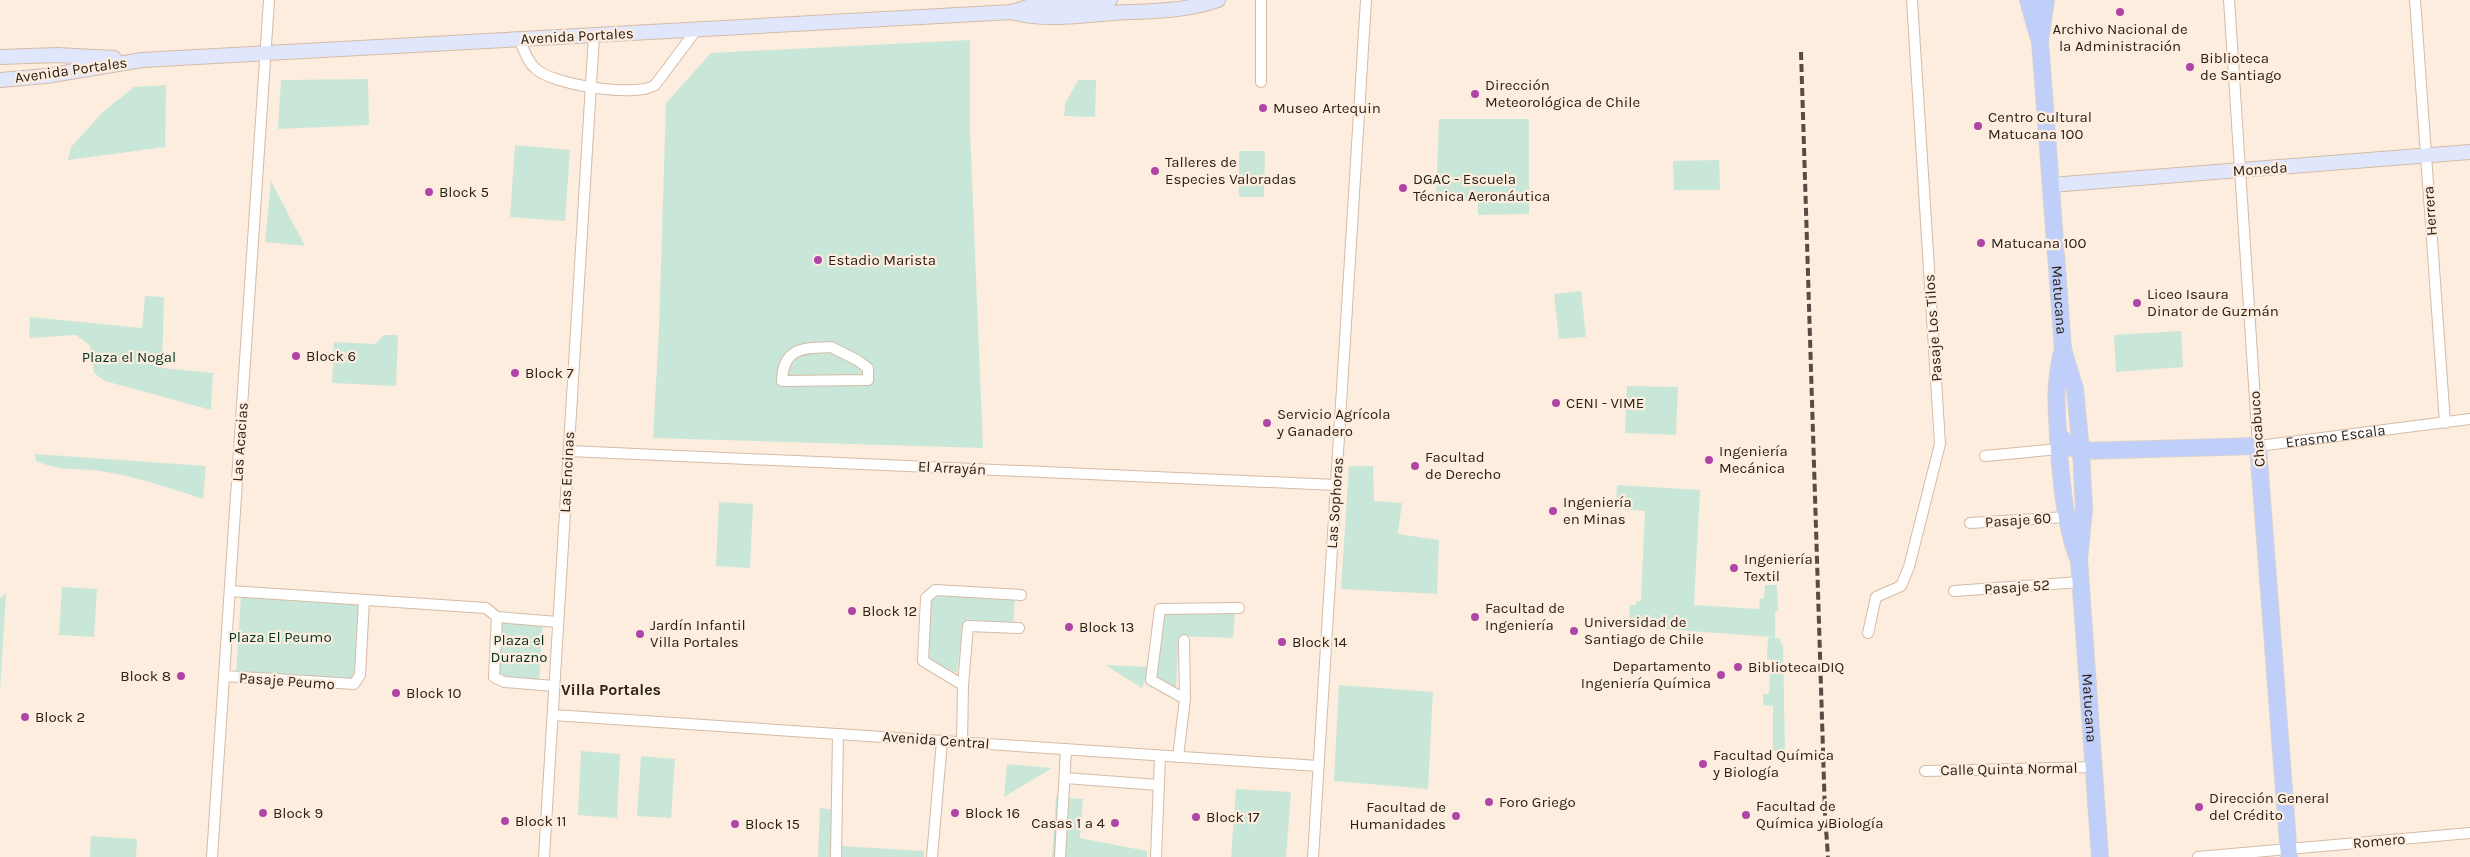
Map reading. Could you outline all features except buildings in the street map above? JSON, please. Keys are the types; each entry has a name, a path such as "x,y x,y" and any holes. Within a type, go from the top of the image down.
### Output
{"main road":[{"name":"Avenida Portales","path":"0,80 46,76 142,60 1012,12 1031,6 1110,0"},
{"name":"Avenida Portales","path":"1012,12 1032,17 1073,16 1191,8 1218,0"},
{"name":"Matucana","path":"2028,0 2040,41 2063,349 2075,389 2084,509 2079,560 2080,582 2100,857"},
{"name":"Matucana","path":"2040,41 2046,0"},
{"name":"Avenida Portales","path":"0,57 57,55 142,60"},
{"name":"Moneda","path":"2051,185 2470,152"},
{"name":"Matucana","path":"2063,349 2056,384 2059,441 2066,517 2079,560"},
{"path":"2059,441 2080,451"},
{"name":"Erasmo Escala","path":"2080,451 2258,446"},
{"name":"Chacabuco","path":"2258,446 2289,853"}],"street":[{"name":"Las Acacias","path":"212,857 269,0"},
{"path":"1261,0 1261,82"},
{"name":"Las Sophoras","path":"1313,857 1366,0"},
{"name":"Pasaje Los Tilos","path":"1868,633 1876,597 1900,586 1909,567 1940,444 1912,0"},
{"name":"Chacabuco","path":"2229,0 2258,446"},
{"name":"Herrera","path":"2415,0 2444,422"},
{"path":"519,39 529,61 536,70 546,76 591,88 651,88 698,29"},
{"name":"Las Encinas","path":"544,857 594,35"},
{"path":"832,347 868,368 868,380 782,381 785,360 793,352 814,348 832,347"},
{"name":"Erasmo Escala","path":"2258,446 2470,419"},
{"path":"1985,456 2059,441"},
{"name":"El Arrayán","path":"569,451 1336,485"},
{"name":"Pasaje 60","path":"1970,523 2066,517"},
{"name":"Pasaje 52","path":"1954,591 2080,582"},
{"path":"963,685 923,661 926,598 935,590 1022,595"},
{"path":"230,591 486,608 496,617 558,622"},
{"name":"Pasaje Peumo","path":"224,676 354,684 360,675 364,600"},
{"path":"1185,700 1151,680 1160,609 1239,608"},
{"path":"496,617 494,678 504,682 554,686"},
{"path":"962,742 963,685 968,626 1019,628"},
{"path":"1178,757 1185,700 1184,640"},
{"name":"Avenida Central","path":"553,715 1318,766"},
{"path":"836,857 838,734"},
{"path":"932,857 942,741"},
{"path":"1060,857 1066,749"},
{"path":"1156,857 1160,756"},
{"name":"Calle Quinta Normal","path":"1925,771 2093,767"},
{"path":"1065,778 1158,785"},
{"name":"Romero","path":"2198,857 2289,853 2470,833"}],"green space":[{"name":"Estadio Marista","path":"970,40 970,130 983,448 653,438 659,329 666,103 711,53"},
{"path":"368,79 369,125 278,129 281,80"},
{"path":"1078,80 1096,80 1095,117 1064,116 1065,104"},
{"path":"166,85 165,147 68,160 71,147 105,110 134,87"},
{"path":"1439,119 1529,119 1529,214 1478,215 1478,201 1436,200"},
{"path":"515,145 570,150 565,221 510,217"},
{"path":"1239,151 1265,151 1264,197 1239,197"},
{"path":"1719,160 1720,190 1674,190 1673,161"},
{"path":"271,181 305,246 265,242"},
{"path":"1581,291 1586,337 1559,339 1554,294"},
{"name":"Plaza el Nogal","path":"145,296 164,297 162,368 213,373 211,410 105,381 94,373 90,345 76,335 29,338 30,317 142,328"},
{"path":"2181,331 2183,367 2116,372 2114,335"},
{"path":"384,335 398,335 396,386 332,383 334,342 375,344"},
{"path":"1627,386 1678,387 1676,435 1625,433"},
{"path":"35,454 206,466 203,499 126,476 100,471 68,469 45,464 36,461"},
{"path":"1349,466 1373,466 1374,501 1402,503 1398,534 1439,540 1437,594 1341,589"},
{"path":"1617,485 1700,490 1694,605 1759,609 1760,599 1764,598 1765,585 1777,585 1778,611 1775,611 1775,638 1779,638 1783,647 1785,752 1773,750 1773,706 1763,705 1763,694 1769,694 1771,660 1767,659 1768,638 1773,637 1662,629 1662,623 1634,622 1629,620 1630,605 1636,605 1636,601 1641,601 1645,511 1616,509"},
{"path":"719,502 753,504 750,568 716,566"},
{"path":"62,587 97,589 94,637 59,635"},
{"path":"6,593 0,691 0,598"},
{"path":"938,594 1015,599 1013,626 963,624 957,673 927,659 929,602"},
{"name":"Plaza El Peumo","path":"241,595 356,603 361,609 357,674 350,681 236,674"},
{"path":"1154,609 1235,613 1233,638 1179,636 1176,689 1145,680 1142,688 1105,665 1151,667"},
{"name":"Plaza el Durazno","path":"499,621 543,623 539,680 504,678 496,674"},
{"path":"1339,685 1433,692 1428,789 1334,781"},
{"path":"581,751 620,754 617,818 578,815"},
{"path":"641,756 675,759 671,818 637,816"},
{"path":"1007,764 1052,768 1004,797"},
{"path":"1236,789 1291,792 1286,857 1231,857"},
{"path":"1056,797 1083,799 1080,838 1147,851 1147,857 1052,857"},
{"path":"820,808 840,811 840,846 924,851 924,857 818,857"},
{"path":"91,836 137,839 136,857 90,857"}],"railway":[{"path":"1801,52 1825,814 1828,857"}],"place":[{"name":"Archivo Nacional de la Administración","path":"2120,12"},
{"name":"Biblioteca de Santiago","path":"2190,67"},
{"name":"Dirección Meteorológica de Chile","path":"1475,94"},
{"name":"Museo Artequin","path":"1263,108"},
{"name":"Centro Cultural Matucana 100","path":"1978,126"},
{"name":"Talleres de Especies Valoradas","path":"1155,171"},
{"name":"DGAC - Escuela Técnica Aeronáutica","path":"1403,188"},
{"name":"Block 5","path":"429,192"},
{"name":"Matucana 100","path":"1981,243"},
{"name":"Estadio Marista","path":"818,260"},
{"name":"Liceo Isaura Dinator de Guzmán","path":"2137,303"},
{"name":"Block 6","path":"296,356"},
{"name":"Block 7","path":"515,373"},
{"name":"CENI - VIME","path":"1556,403"},
{"name":"Servicio Agrícola y Ganadero","path":"1267,423"},
{"name":"Ingeniería Mecánica","path":"1709,460"},
{"name":"Facultad de Derecho","path":"1415,466"},
{"name":"Ingeniería en Minas","path":"1553,511"},
{"name":"Ingeniería Textil","path":"1734,568"},
{"name":"Block 12","path":"852,611"},
{"name":"Facultad de Ingeniería","path":"1475,617"},
{"name":"Block 13","path":"1069,627"},
{"name":"Universidad de Santiago de Chile","path":"1574,631"},
{"name":"Jardín Infantil Villa Portales","path":"640,634"},
{"name":"Block 14","path":"1282,642"},
{"name":"Biblioteca DIQ","path":"1738,667"},
{"name":"Departamento Ingeniería Química","path":"1721,675"},
{"name":"Block 8","path":"181,676"},
{"name":"Block 10","path":"396,693"},
{"name":"Block 2","path":"25,717"},
{"name":"Facultad Química y Biología","path":"1703,764"},
{"name":"Foro Griego","path":"1489,802"},
{"name":"Dirección General del Crédito","path":"2199,807"},
{"name":"Block 9","path":"263,813"},
{"name":"Block 16","path":"955,813"},
{"name":"Facultad de Química y Biología","path":"1746,815"},
{"name":"Facultad de Humanidades","path":"1456,816"},
{"name":"Block 17","path":"1196,817"},
{"name":"Block 11","path":"505,821"},
{"name":"Casas 1 a 4","path":"1115,823"},
{"name":"Block 15","path":"735,824"}],"district":[{"name":"Villa Portales","path":"611,689"}]}
